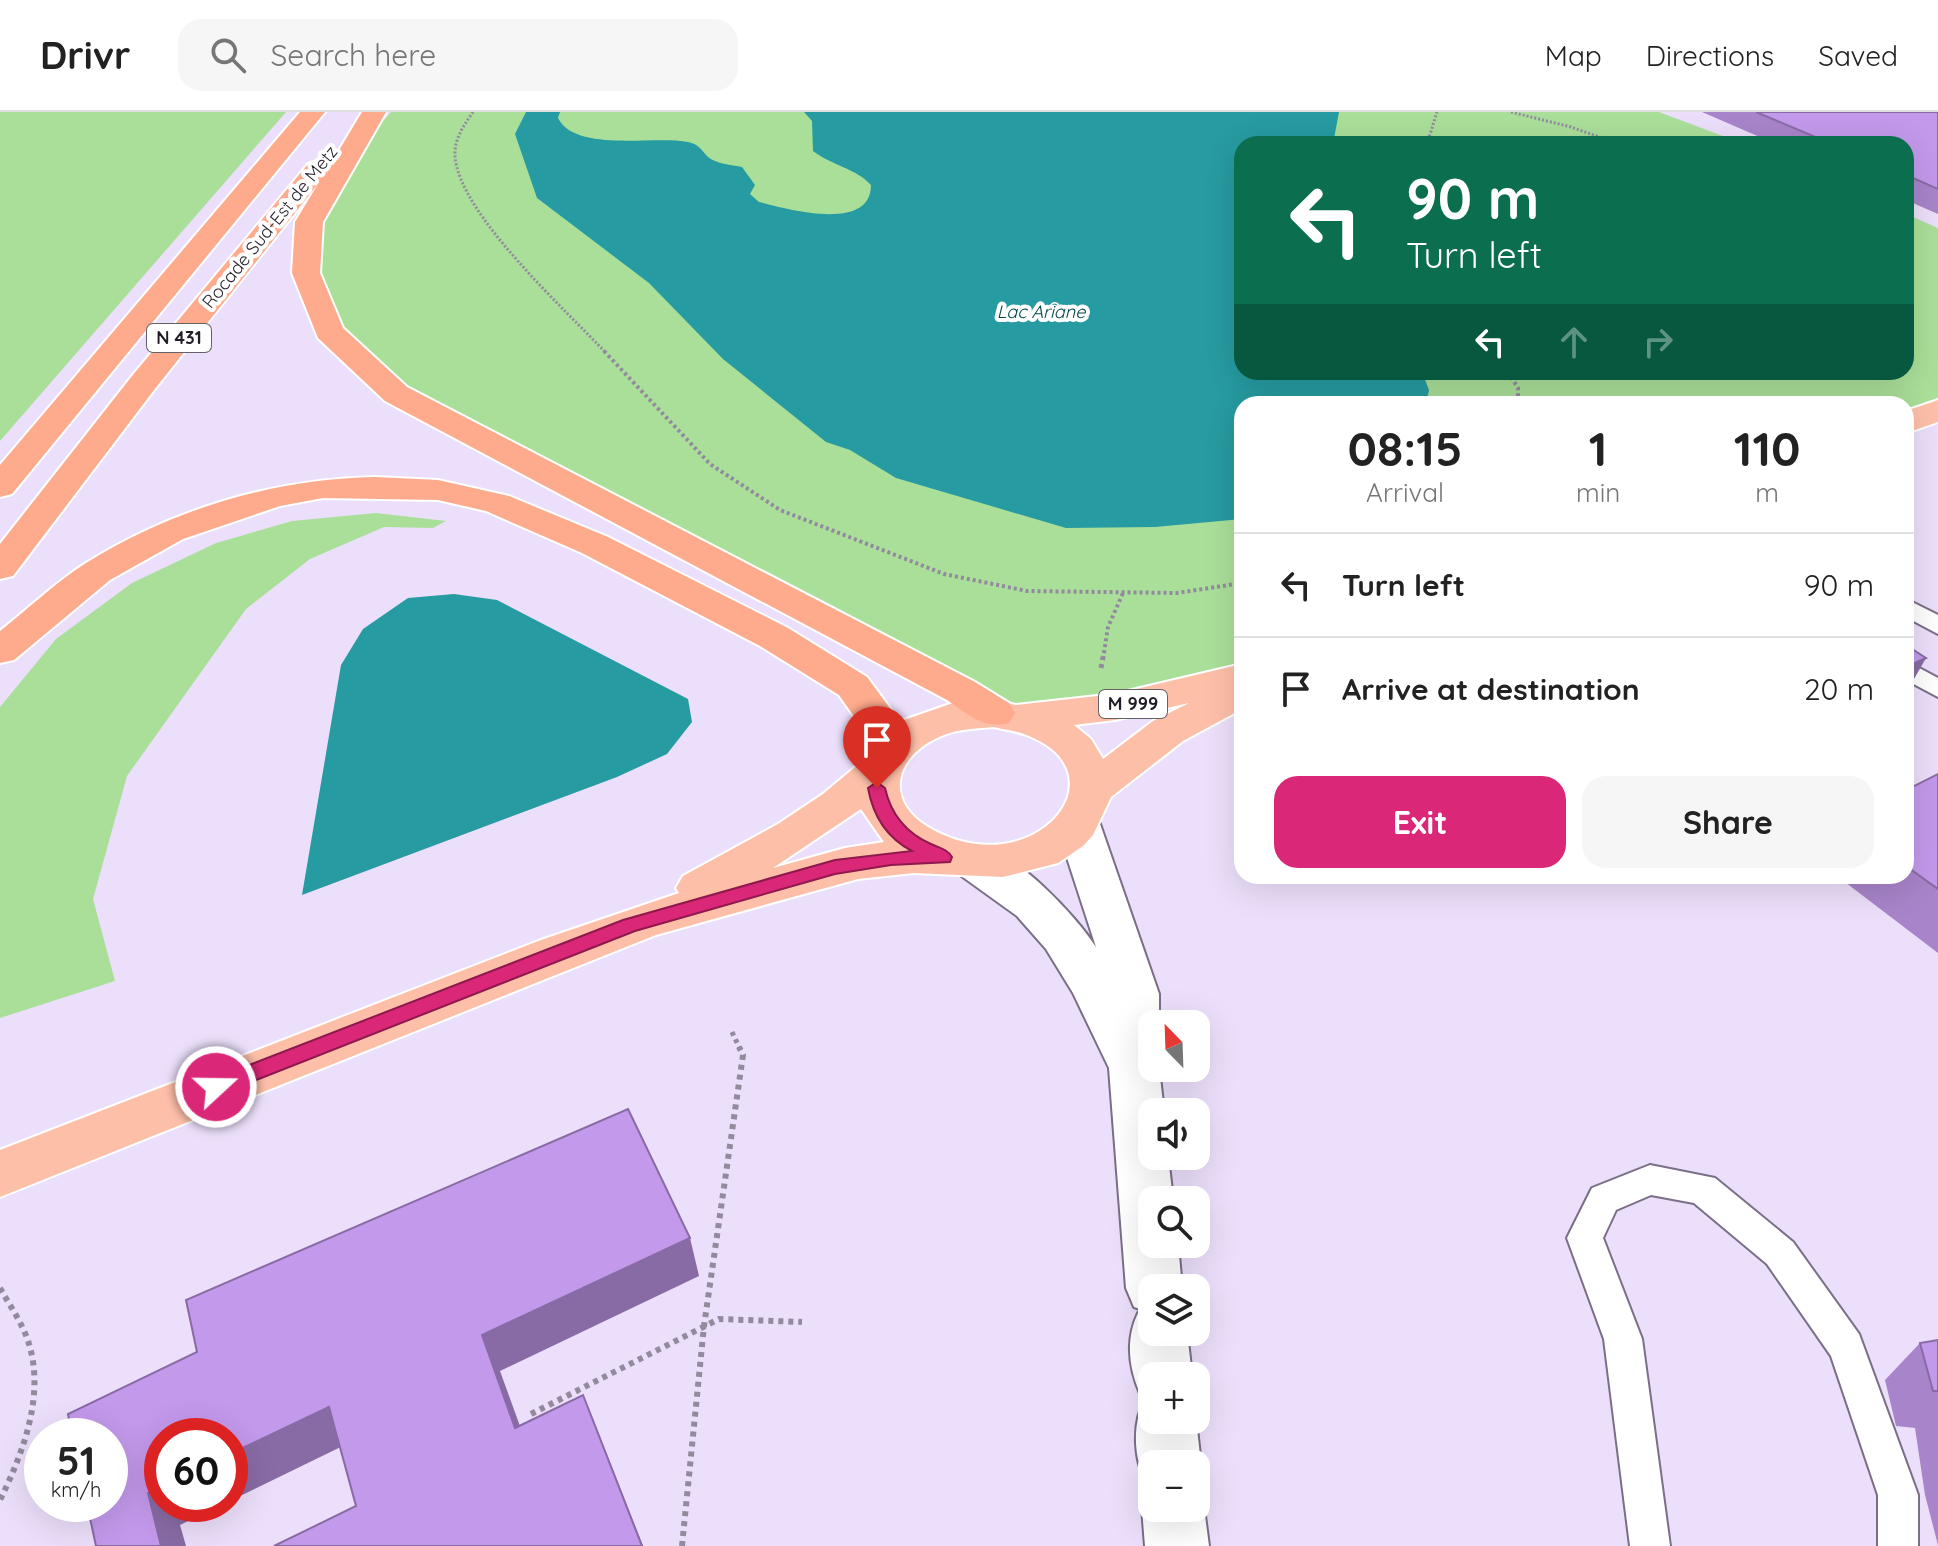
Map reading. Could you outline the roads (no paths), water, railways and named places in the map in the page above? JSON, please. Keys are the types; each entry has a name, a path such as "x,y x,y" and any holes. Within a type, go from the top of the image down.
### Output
{"highway":[{"name":"Rocade Sud-Est de Metz","path":"0,487 313,112"},
{"name":"Rocade Sud-Est de Metz","path":"0,568 143,383 363,112"},
{"path":"374,112 309,222 306,273 329,332 396,394 1008,715"},
{"path":"0,651 97,572 170,531 273,497 323,488 438,490 497,503 595,545 774,637 853,686 885,730 885,760"}],"main road":[{"path":"1914,420 1938,410"},
{"name":"M 999","path":"1008,715 1115,707 1234,679"},
{"name":"M 999","path":"1085,807 1168,731 1234,696"},
{"path":"0,1174 630,925 835,867 891,858 1011,860 1042,851 1063,839 1085,807 1089,772 1067,740 1046,727 1008,715 974,713 926,724 906,736 847,801 796,836 630,925"},
{"path":"885,760 877,788 880,808 892,827 914,844 960,860"}],"street":[{"path":"1085,807 1135,994 1134,1070 1153,1274"},
{"path":"960,860 1012,886 1049,919 1096,987 1134,1070"},
{"path":"1174,1522 1177,1546"}],"lane":[{"path":"1914,611 1938,626"},
{"path":"1914,674 1938,689"},
{"path":"1650,1546 1623,1339 1585,1238 1604,1199 1650,1180 1703,1189 1780,1253 1846,1347 1898,1495 1898,1546"}],"water":[{"name":"Lac Ariane","path":"526,112 560,112 558,118 567,129 581,136 691,143 714,161 742,167 755,185 750,194 759,202 825,214 857,209 867,200 871,185 859,175 813,151 812,121 804,112 1339,112 1334,136 1234,136 1234,380 1425,380 1428,396 1234,396 1234,520 1155,527 1066,528 896,478 850,450 826,442 723,359 649,283 537,198 515,134"},
{"path":"454,594 497,600 688,699 692,722 667,754 617,777 302,895 341,665 363,629 408,598"}]}
